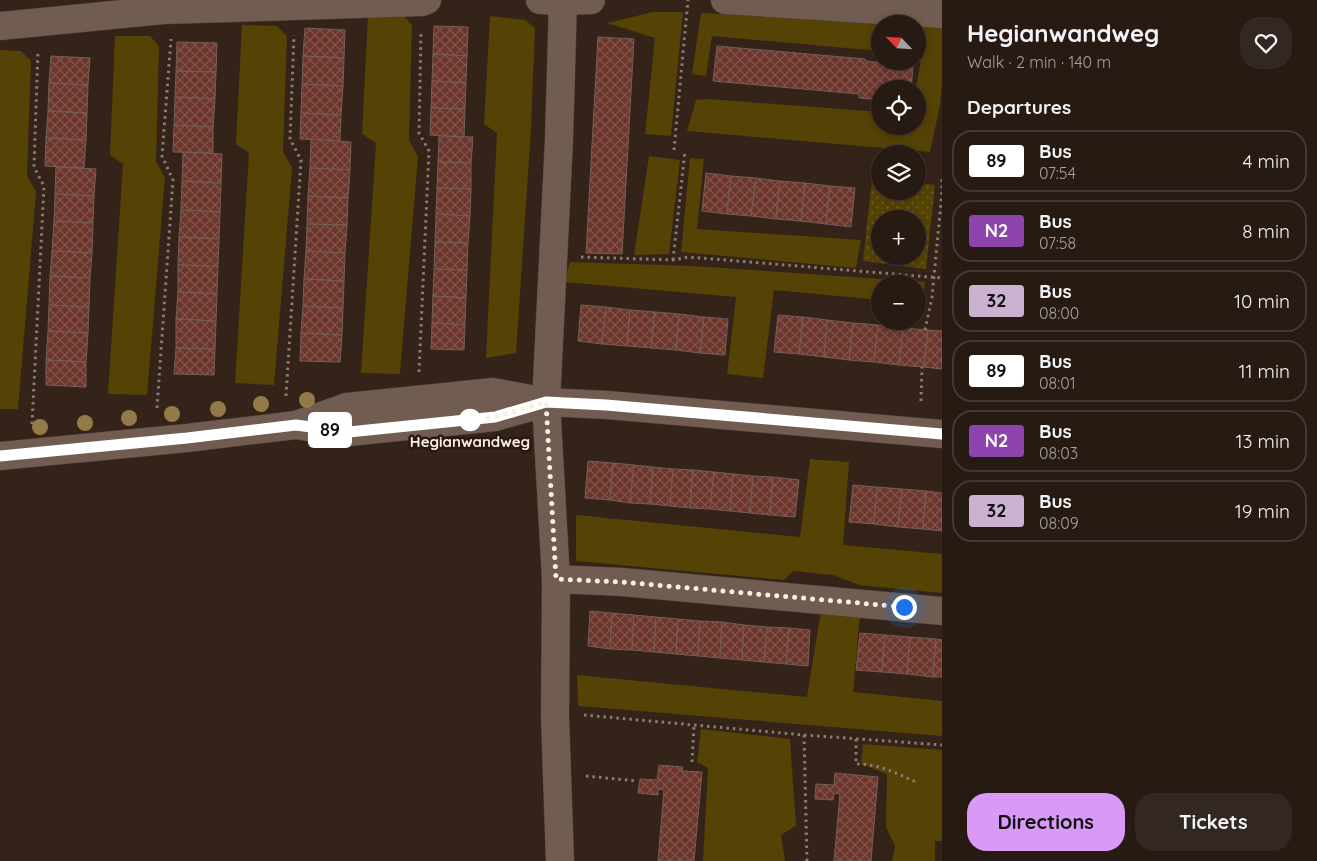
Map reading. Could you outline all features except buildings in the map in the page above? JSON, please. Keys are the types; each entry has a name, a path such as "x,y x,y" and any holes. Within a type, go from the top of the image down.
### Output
{"street":[{"path":"560,861 555,717 556,579 546,402 559,140 556,0 591,0"},
{"path":"725,0 942,14"},
{"path":"0,26 162,10 424,1"},
{"path":"0,456 187,438 296,425 347,408 493,392 546,402 606,405 942,434"},
{"path":"556,579 622,582 942,611"}],"path":[{"path":"674,150 688,0"},
{"path":"419,375 429,151 419,133 424,1"},
{"path":"286,396 301,160 290,138 295,5"},
{"path":"157,408 173,180 162,156 171,35 162,10"},
{"path":"32,424 44,186 34,167 38,49 35,22"},
{"path":"673,260 685,151"},
{"path":"926,322 932,297 942,175"},
{"path":"554,253 565,256 673,260 689,257 942,278"},
{"path":"921,401 922,367"},
{"path":"581,715 942,745"},
{"path":"692,762 694,725"},
{"path":"804,735 807,861"},
{"path":"856,739 856,764 869,764 885,768 916,782"},
{"path":"589,776 637,782"}],"shaded area":[{"path":"653,12 683,12 671,136 645,134 655,38 607,23"},
{"path":"701,13 871,21 871,50 712,36 706,76 692,74"},
{"path":"368,15 403,15 412,25 409,140 418,157 400,374 361,373 376,143 362,134"},
{"path":"490,16 525,20 535,28 531,130 516,353 486,358 497,133 484,124"},
{"path":"242,25 277,26 287,36 283,151 292,168 274,385 235,383 249,153 236,144"},
{"path":"926,26 942,26 940,105 930,152 926,152 926,145 871,145 871,147 687,131 696,100 708,99 871,111 871,135 926,135 926,80 918,80 919,70 926,70"},
{"path":"115,36 150,36 159,46 156,161 165,178 147,395 108,394 123,164 110,155"},
{"path":"0,50 21,51 31,61 27,175 36,192 18,409 0,409"},
{"path":"649,156 680,160 669,254 634,255"},
{"path":"690,158 704,159 697,229 861,240 856,268 681,252"},
{"path":"926,184 935,185 926,269 894,265 926,265 926,210 871,210 871,262 863,261 871,189 871,200 926,200"},
{"path":"570,262 694,266 871,278 871,299 774,290 763,378 727,374 736,297 564,282"},
{"path":"810,459 849,462 843,545 942,554 942,593 859,585 833,575 793,571 784,580 576,561 576,515 800,537"},
{"path":"821,611 860,615 853,692 942,701 942,736 578,706 577,675 807,697"},
{"path":"701,729 790,739 796,826 781,835 785,861 703,861 708,768 697,762"},
{"path":"863,744 942,750 942,841 935,841 935,861 892,861 895,846 886,827 887,774 861,764"}],"bus line":[{"name":"89","path":"0,456 187,438 296,425 349,432 495,417 546,402 606,405 942,434"}],"place":[{"name":"Hegianwandweg","path":"470,420"}],"route":[{"path":"470,420 495,417 546,402 556,579 622,582 904,607"}]}
